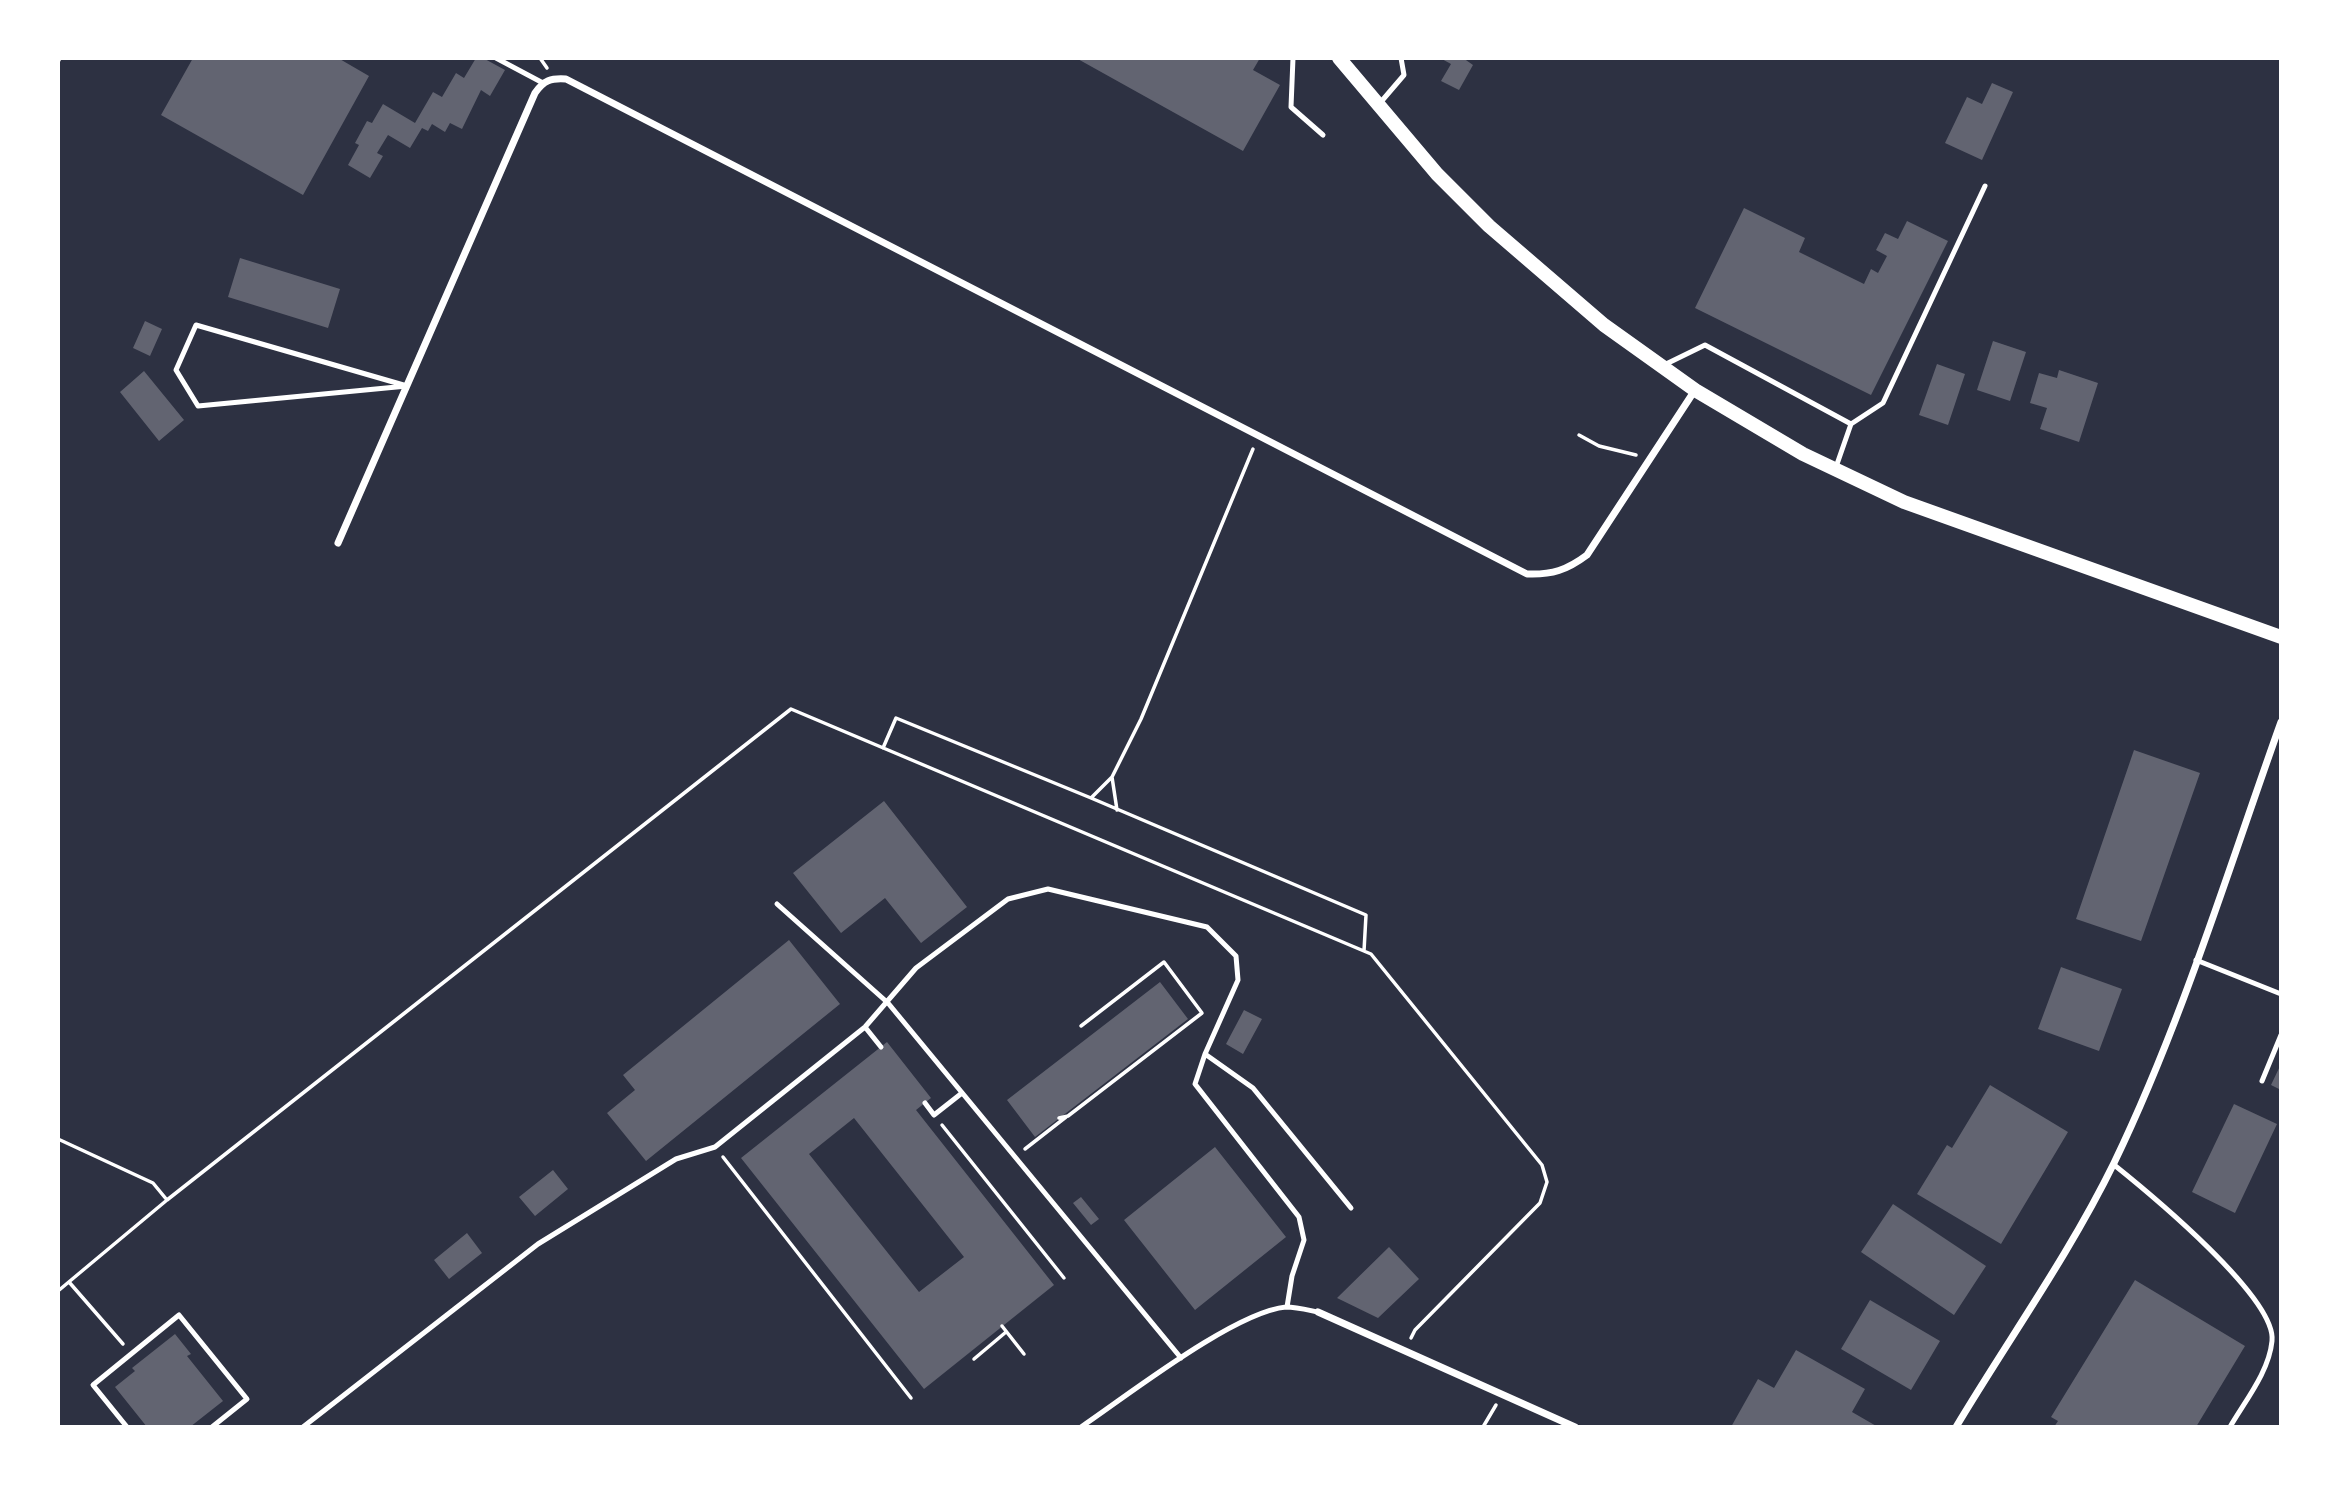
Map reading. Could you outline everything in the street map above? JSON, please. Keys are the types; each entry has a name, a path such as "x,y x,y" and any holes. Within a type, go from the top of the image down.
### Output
{"main road":[{"path":"1339,58 1437,174 1489,226 1549,281 1695,390 1835,469 1904,502 2281,637"}],"street":[{"path":"338,543 535,93 543,83 553,78 566,79 1259,434 1527,575 1546,575 1567,570 1587,555 1695,390"},
{"path":"1956,1427 2067,1246 2113,1164 2153,1076 2281,722"},
{"path":"1318,1312 1575,1427"}],"lane":[{"path":"496,58 543,83"},
{"path":"1293,58 1291,107 1323,135"},
{"path":"1378,105 1404,75 1401,58"},
{"path":"1835,469 1851,424 1883,403 1986,186"},
{"path":"196,325 407,386 198,406 176,370 196,325"},
{"path":"1662,366 1705,345 1851,424"},
{"path":"303,1427 538,1244 676,1160 715,1147 865,1027 916,968 1008,899 1048,889 1207,927 1236,956 1238,980 1205,1054 1195,1084 1299,1217 1304,1240 1292,1276 1287,1307"},
{"path":"777,904 888,1003 1181,1358"},
{"path":"2196,960 2281,994"},
{"path":"865,1027 881,1047"},
{"path":"2262,1081 2281,1035"},
{"path":"1205,1054 1253,1088 1350,1208"},
{"path":"925,1103 934,1115 962,1093"},
{"path":"2113,1164 2177,1215 2265,1310 2273,1338 2265,1366 2230,1427"},
{"path":"1082,1427 1181,1358 1257,1314 1287,1307 1318,1312"},
{"path":"127,1427 93,1385 179,1315 247,1399 215,1426"}],"path":[{"path":"1091,798 1112,778 1141,719 1259,434"},
{"path":"1579,435 1623,453 1652,457"},
{"path":"58,1291 167,1200 791,709 1371,954 1542,1165 1547,1182 1541,1203 1415,1330 1405,1350"},
{"path":"883,748 896,718 1091,798 1366,915 1364,951"},
{"path":"1112,778 1117,810"},
{"path":"1015,1157 1202,1013 1164,962 1081,1026"},
{"path":"934,1115 1064,1278"},
{"path":"1059,1118 1068,1116"},
{"path":"58,1139 153,1183 167,1200"},
{"path":"715,1147 911,1398"},
{"path":"69,1282 132,1353"},
{"path":"1002,1326 1024,1354"},
{"path":"974,1359 1006,1332"},
{"path":"1483,1427 1502,1393"}],"building":[{"path":"193,58 338,58 369,76 303,195 161,115"},
{"path":"476,58 483,58 505,70 490,96 481,90 462,129 450,123 445,132 432,124 428,131 422,128 410,148 388,135 377,153 383,156 370,178 348,165 359,145 355,143 367,121 372,123 383,104 415,123 433,92 442,97 456,73 464,78"},
{"path":"1076,58 1260,58 1253,70 1280,85 1243,151"},
{"path":"1440,58 1463,58 1473,65 1459,90 1441,81 1451,64"},
{"path":"1992,83 2013,92 1982,160 1945,143 1967,97 1982,104"},
{"path":"1744,208 1805,238 1799,252 1864,284 1871,269 1878,273 1887,256 1876,250 1885,233 1898,239 1907,221 1948,241 1871,395 1695,308"},
{"path":"240,258 340,289 328,328 228,297"},
{"path":"145,321 162,329 150,356 133,348"},
{"path":"1993,341 2026,352 2010,401 1977,390"},
{"path":"1937,364 1965,374 1948,425 1919,415"},
{"path":"2059,370 2098,383 2079,442 2040,429 2047,408 2030,403 2039,373 2057,378"},
{"path":"144,371 184,420 159,441 120,392"},
{"path":"2134,750 2200,773 2141,941 2076,919"},
{"path":"884,801 967,907 921,943 885,898 841,933 793,873"},
{"path":"789,940 840,1004 646,1161 607,1113 635,1090 623,1075"},
{"path":"2061,967 2122,989 2099,1051 2038,1029"},
{"path":"1160,982 1188,1019 1035,1137 1007,1100"},
{"path":"1244,1010 1262,1019 1243,1054 1226,1044"},
{"path":"887,1042 931,1098 916,1110 1054,1285 924,1389 741,1158","holes":["854,1118 964,1257 919,1292 809,1154"]},
{"path":"2281,1064 2281,1090 2271,1085"},
{"path":"1990,1085 2068,1132 2001,1244 1917,1194 1947,1145 1952,1148"},
{"path":"2234,1104 2277,1124 2235,1213 2192,1192"},
{"path":"1215,1147 1286,1237 1195,1310 1124,1220"},
{"path":"553,1170 568,1189 535,1216 519,1197"},
{"path":"1081,1197 1099,1219 1091,1225 1073,1203"},
{"path":"1893,1204 1986,1266 1954,1315 1861,1252"},
{"path":"467,1233 482,1253 449,1279 434,1260"},
{"path":"1389,1247 1419,1279 1378,1318 1337,1298"},
{"path":"2135,1280 2245,1346 2196,1427 2054,1427 2058,1421 2051,1417"},
{"path":"1870,1300 1940,1341 1911,1390 1841,1349"},
{"path":"175,1334 191,1354 187,1356 223,1401 190,1427 147,1427 115,1387 135,1371 132,1368"},
{"path":"1796,1350 1865,1389 1852,1412 1878,1427 1731,1427 1758,1379 1774,1388"}]}
